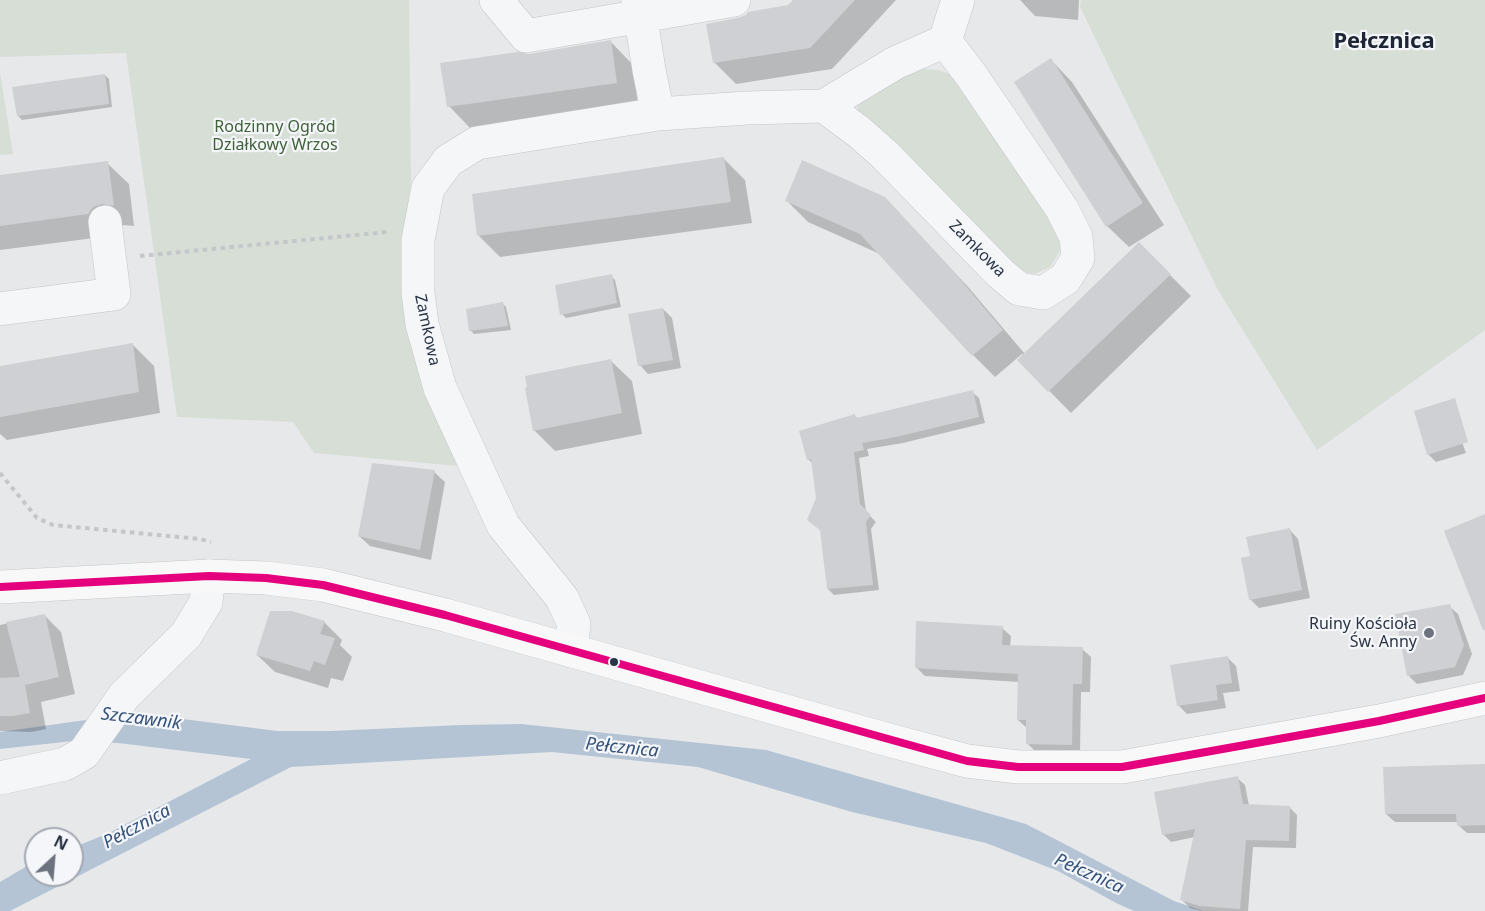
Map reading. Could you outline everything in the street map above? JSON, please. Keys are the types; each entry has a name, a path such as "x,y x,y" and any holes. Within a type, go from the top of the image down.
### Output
{"street":[{"path":"496,0 526,36 639,8 734,0"},
{"path":"945,41 958,0"},
{"path":"639,8 658,114"},
{"name":"Zamkowa","path":"571,651 574,624 562,598 503,525 440,388 423,324 418,293 418,240 428,188 448,161 477,142 658,114 824,106 895,63 945,41 1062,208 1076,237 1077,258 1065,279 1043,293 1019,289 1000,273 885,155 824,106"},
{"path":"0,309 114,294 105,222"},
{"path":"0,778 65,764 84,753 124,696 186,635 206,602 209,576"},
{"path":"0,587 209,576 266,578 323,585 445,615 885,740 967,761 1018,767 1122,767 1379,721 1485,698"}],"path":[{"path":"110,259 421,229"},
{"path":"0,473 37,518 53,525 200,539 221,544"}],"green space":[{"name":"Rodzinny Ogród Działkowy Wrzos","path":"0,0 409,0 411,182 404,240 459,466 314,453 293,422 177,417 126,53 0,57"},
{"path":"1081,0 1485,0 1485,330 1317,450 1218,290 1080,7"},
{"path":"922,69 938,70 955,76 1059,233 1060,250 1050,267 1034,274 1008,268 859,115 857,105 902,73"},
{"path":"0,73 13,154 0,155"}],"water":[{"name":"Szczawnik","path":"136,713 277,731 521,724 766,750 1026,824 1174,901 1203,911 1134,911 1058,871 986,843 852,812 698,767 552,752 291,767 84,873 84,843 109,833 251,759 118,743 73,741 0,749 0,732"},
{"path":"24,868 24,887 57,887 10,911 0,911 0,882"}],"building":[{"path":"793,0 855,0 810,48 713,63 706,24 737,18 748,12 788,5"},
{"path":"611,40 617,83 447,107 440,63 518,52 529,54"},
{"path":"1051,58 1143,203 1106,227 1014,82"},
{"path":"105,74 109,104 17,116 12,87"},
{"path":"724,157 731,202 477,236 472,194"},
{"path":"802,160 885,197 947,264 1003,330 972,356 860,234 785,201"},
{"path":"108,161 114,206 102,204 93,207 88,214 0,226 0,175"},
{"path":"1139,242 1171,274 1048,392 1017,360"},
{"path":"612,274 617,303 560,315 555,285"},
{"path":"503,302 508,326 469,331 466,309"},
{"path":"663,308 673,360 638,366 628,314"},
{"path":"133,343 139,392 0,417 0,366"},
{"path":"611,359 622,413 533,431 525,376"},
{"path":"973,390 979,417 862,443 864,450 854,452 860,504 871,515 866,522 873,585 827,589 820,530 807,520 816,498 811,459 807,460 799,431 855,414 856,418"},
{"path":"1455,398 1468,442 1427,455 1414,411"},
{"path":"372,463 435,470 420,550 358,536"},
{"path":"1485,514 1485,630 1483,630 1444,531"},
{"path":"1290,528 1302,590 1249,600 1241,558 1250,556 1246,537"},
{"name":"Ruiny Kościoła Św. Anny","path":"1450,604 1464,645 1455,667 1407,676 1395,614"},
{"path":"270,611 292,611 325,621 320,634 335,638 325,665 314,661 310,671 256,655"},
{"path":"45,614 59,677 25,685 30,713 0,716 0,678 20,677 6,622"},
{"path":"916,621 1003,626 1002,645 1083,647 1082,684 1073,684 1072,745 1026,744 1026,720 1017,720 1018,674 915,668"},
{"path":"1228,656 1232,683 1216,685 1218,700 1177,706 1170,665"},
{"path":"1485,764 1485,825 1457,826 1456,814 1385,814 1383,767"},
{"path":"1238,776 1243,804 1290,806 1289,841 1246,840 1240,909 1200,906 1180,900 1195,829 1162,835 1154,792"}],"transit line":[{"path":"0,587 209,576 266,578 323,585 445,615 967,761 1018,767 1122,767 1379,721 1485,698"}],"place":[{"name":"Ruiny Kościoła Św. Anny","path":"1429,633"}],"district":[{"name":"Pełcznica","path":"1384,42"}]}
